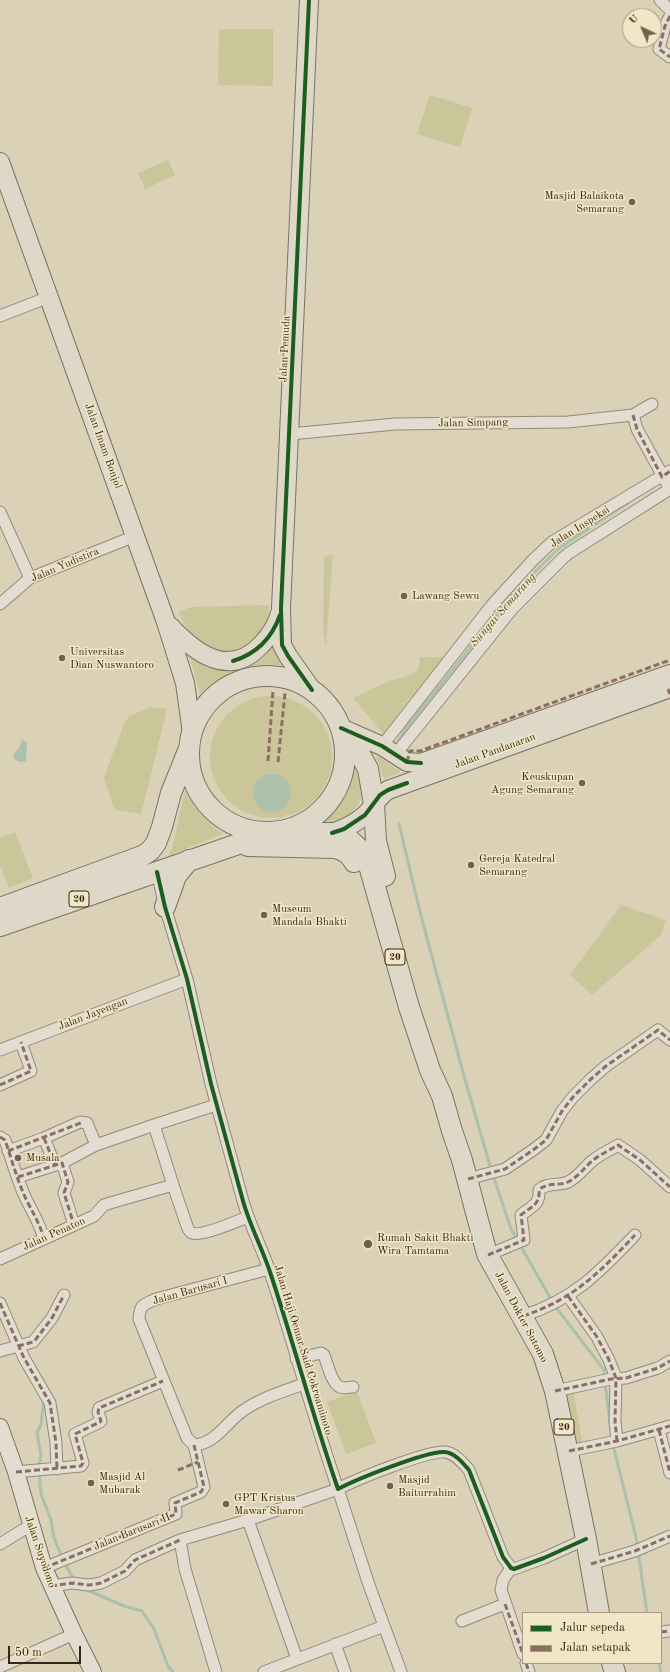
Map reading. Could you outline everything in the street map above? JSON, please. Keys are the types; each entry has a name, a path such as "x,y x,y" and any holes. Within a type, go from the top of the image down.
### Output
{"highway":[{"name":"20","path":"0,908 142,856 150,851 162,827 171,793 202,712 215,696 231,685 250,678 270,676 283,677 296,681 312,690 329,706 336,717 341,728 346,748 342,779 326,806 315,816 302,824 189,860 0,926"},
{"name":"20","path":"341,728 360,754 368,769 374,804"},
{"name":"20","path":"191,741 190,764 193,779 207,805 230,824 244,829 273,832"},
{"name":"Jalan Dokter Sutomo","path":"374,804 376,841 379,856 408,962 440,1066 442,1096"},
{"name":"Jalan Dokter Sutomo","path":"273,832 332,833 350,840 364,853 368,862 430,1070 442,1096 473,1178 488,1255 543,1354 555,1391 569,1451 572,1477 575,1544 591,1564 599,1612"},
{"path":"211,853 250,846 336,848 344,851 354,862 376,939 381,947 388,953 395,956"},
{"path":"166,907 176,876 189,860"}],"main road":[{"name":"Jalan Pemuda","path":"309,0 281,608 282,645 312,690"},
{"name":"Jalan Imam Bonjol","path":"0,162 166,622 185,683 191,741"},
{"path":"166,622 189,645 205,656 212,659 234,661 251,654 265,641 276,626 281,608"},
{"name":"Jalan Pandanaran","path":"341,728 407,762 421,763 669,686"},
{"name":"Jalan Pandanaran","path":"332,833 344,829 365,815 380,795 388,790 669,686"}],"street":[{"path":"660,0 670,10"},
{"path":"670,16 665,26 659,49 670,57"},
{"path":"0,316 49,297"},
{"name":"Jalan Simpang","path":"290,434 395,424 568,422 634,416 652,404"},
{"path":"388,751 513,608 563,558 667,481 637,429 634,416"},
{"name":"Jalan Inspeksi","path":"388,751 492,605 552,542 667,481"},
{"path":"0,512 30,578"},
{"name":"Jalan Yudistira","path":"0,604 30,578 135,536"},
{"name":"Jalan Haji Oemar Said Cokroaminoto","path":"157,872 187,979 216,1105 248,1218 269,1269 338,1489 401,1672"},
{"name":"Jalan Jayengan","path":"0,1050 187,979"},
{"path":"473,1178 513,1164 546,1140 569,1101 606,1066 637,1046 654,1032 658,1030 670,1040"},
{"path":"0,1085 31,1071 20,1042"},
{"path":"18,1177 58,1164 96,1145 216,1105"},
{"path":"8,1151 44,1138 80,1122 87,1123 96,1145"},
{"path":"154,1125 186,1226 189,1231 193,1234 201,1234 248,1218"},
{"path":"0,1137 5,1140 18,1177 44,1239"},
{"path":"44,1138 68,1182 64,1193 74,1225"},
{"path":"488,1255 520,1242 521,1215 538,1202 540,1199 539,1190 541,1188 568,1182 582,1173 592,1161 618,1145 640,1160 670,1187"},
{"name":"Jalan Penaton","path":"0,1259 94,1216 104,1206 110,1203 173,1185"},
{"path":"523,1316 553,1305 568,1296 598,1274 635,1235"},
{"name":"Jalan Barusari I","path":"194,1445 187,1438 163,1381 139,1319 140,1309 142,1305 156,1299 269,1269"},
{"path":"0,1351 22,1345 36,1339 52,1318 64,1295"},
{"path":"568,1296 597,1337 609,1360 609,1379 615,1420 613,1442"},
{"path":"0,1303 22,1345 52,1411 57,1469"},
{"path":"296,1359 321,1353 324,1355 334,1381 338,1386 341,1388 353,1387"},
{"path":"555,1391 609,1379 626,1378 646,1373 664,1366 670,1361"},
{"path":"16,1472 39,1471 82,1465 76,1434 101,1421 98,1408 163,1381"},
{"path":"194,1445 204,1443 211,1439 244,1410 273,1395 304,1384"},
{"path":"569,1451 613,1442 670,1426"},
{"name":"Jalan Suyodono","path":"0,1427 16,1472 44,1568 51,1586 93,1672"},
{"path":"659,1430 670,1473"},
{"name":"Jalan Barusari II","path":"44,1568 174,1515 177,1512 175,1505 177,1501 201,1492 204,1486 194,1445"},
{"path":"51,1586 76,1583 89,1585 101,1583 125,1571 136,1560 180,1540 248,1520 338,1489 362,1478 433,1452 450,1453 459,1459 469,1470 473,1476 503,1557 511,1568"},
{"path":"248,1520 297,1659"},
{"path":"0,1544 31,1525"},
{"path":"591,1564 635,1551 670,1536"},
{"path":"180,1540 185,1570 216,1672"},
{"path":"511,1568 514,1569 528,1564 575,1544"},
{"path":"511,1568 504,1580 501,1590 522,1651"},
{"path":"462,1621 505,1604"},
{"path":"265,1672 384,1626"},
{"path":"0,1667 74,1634"},
{"path":"335,1644 345,1672"}],"shaded area":[{"path":"219,29 273,29 273,86 218,85"},
{"path":"430,95 472,108 460,147 417,134"},
{"path":"168,160 175,175 145,189 138,173"},
{"path":"333,554 326,647 323,631 324,557"},
{"path":"269,605 267,624 249,649 221,656 190,634 178,612 191,607"},
{"path":"270,642 289,666 264,665 241,669 220,679 200,694 189,653 206,661"},
{"path":"420,657 444,657 402,708 385,736 353,698 389,681 410,675 418,670"},
{"path":"271,696 283,697 294,701 305,706 314,714 322,723 327,734 331,745 331,769 327,780 322,791 314,800 305,808 294,813 283,817 271,818 259,817 248,813 237,808 228,800 220,791 215,780 211,769 210,757 211,745 215,734 220,723 228,714 237,706 248,701 259,697"},
{"path":"151,707 167,709 141,814 117,810 114,808 104,778 125,721 130,716"},
{"path":"22,740 27,742 26,761 20,762 15,760 13,754 19,748"},
{"path":"376,755 401,772 384,779"},
{"path":"355,765 361,774 363,784 362,794 358,804 352,812 343,818 333,822 322,823 340,805 351,782"},
{"path":"268,774 276,774 283,777 288,782 291,793 288,804 283,809 276,812 268,812 261,809 256,804 253,797 253,789 256,782 261,777"},
{"path":"185,790 201,815 223,834 168,856 172,849"},
{"path":"15,832 33,878 9,888 0,865 0,838"},
{"path":"621,905 666,920 661,935 592,995 570,975"},
{"path":"573,1390 583,1446 575,1447 560,1393"},
{"path":"357,1391 376,1443 346,1454 327,1402"}],"waterway":[{"name":"Sungai Semarang","path":"398,742 406,728 515,592 558,549 629,502"},
{"path":"399,824 420,912 464,1076 491,1169"},
{"path":"493,1175 511,1229 552,1301"},
{"path":"555,1306 604,1370 605,1378"},
{"path":"605,1383 610,1423"},
{"path":"39,1467 41,1455 37,1433 41,1425 44,1400"},
{"path":"613,1445 636,1537 647,1612"},
{"path":"39,1473 41,1494 51,1520 54,1538 62,1557"},
{"path":"65,1563 74,1580"},
{"path":"87,1590 124,1606 142,1611 154,1629 168,1666 173,1672"},
{"path":"659,1664 661,1672"}],"marked path":[{"path":"670,16 665,26 659,49 670,57"},
{"path":"633,415 637,429 662,477 670,471"},
{"path":"407,762 410,751 420,751 670,660"},
{"path":"668,689 670,694"},
{"path":"268,761 273,691"},
{"path":"278,762 285,693"},
{"path":"468,1179 505,1169 546,1140 562,1111 573,1097 591,1079 606,1066 658,1030 670,1040"},
{"path":"0,1085 31,1071 21,1042"},
{"path":"8,1151 83,1122"},
{"path":"0,1137 5,1140 20,1185 44,1239"},
{"path":"44,1138 55,1165"},
{"path":"488,1255 524,1240 521,1215 537,1202 539,1190 549,1185 564,1183 572,1180 595,1159 618,1145 640,1160 670,1187"},
{"path":"18,1177 62,1163 68,1182 64,1193 74,1225"},
{"path":"523,1316 557,1302 585,1283 635,1235"},
{"path":"18,1346 33,1342 36,1339 52,1318 64,1295"},
{"path":"568,1296 597,1337 609,1360 616,1378 615,1421 617,1441"},
{"path":"0,1303 24,1358 50,1403 56,1443 57,1469"},
{"path":"555,1391 611,1379 626,1378 658,1368 670,1361"},
{"path":"16,1472 81,1466 83,1463 75,1434 101,1421 98,1412 99,1408 163,1381"},
{"path":"569,1451 617,1441 670,1426"},
{"path":"659,1430 670,1473"},
{"path":"44,1568 176,1514 175,1503 201,1492 204,1487 194,1445"},
{"path":"178,1470 198,1462"},
{"path":"591,1564 635,1551 670,1536"},
{"path":"51,1586 72,1583 89,1585 101,1583 125,1571 135,1560 180,1540"},
{"path":"505,1604 522,1651"},
{"path":"662,1632 670,1631"},
{"path":"526,1664 529,1672"}],"cycle path":[{"path":"309,0 281,608 282,645 312,690"},
{"path":"233,661 249,654 262,644 273,631 280,615"},
{"path":"341,728 382,746 407,762 421,763"},
{"path":"332,833 344,829 365,815 380,795 388,790 407,783"},
{"path":"157,872 165,907 187,979 211,1084 243,1201 270,1272 338,1489 408,1460 445,1452 455,1456 469,1470 503,1557 511,1568 514,1569 544,1558 586,1539"}],"place":[{"name":"Masjid Balaikota Semarang","path":"632,202"},
{"name":"Lawang Sewu","path":"404,596"},
{"name":"Universitas Dian Nuswantoro","path":"62,658"},
{"name":"Keuskupan Agung Semarang","path":"582,783"},
{"name":"Gereja Katedral Semarang","path":"471,865"},
{"name":"Museum Mandala Bhakti","path":"264,915"},
{"name":"Musala","path":"18,1158"},
{"name":"Rumah Sakit Bhakti Wira Tamtama","path":"368,1244"},
{"name":"Masjid Al Mubarak","path":"91,1483"},
{"name":"Masjid Baiturrahim","path":"390,1486"},
{"name":"GPT Kristus Mawar Sharon","path":"226,1504"}]}
